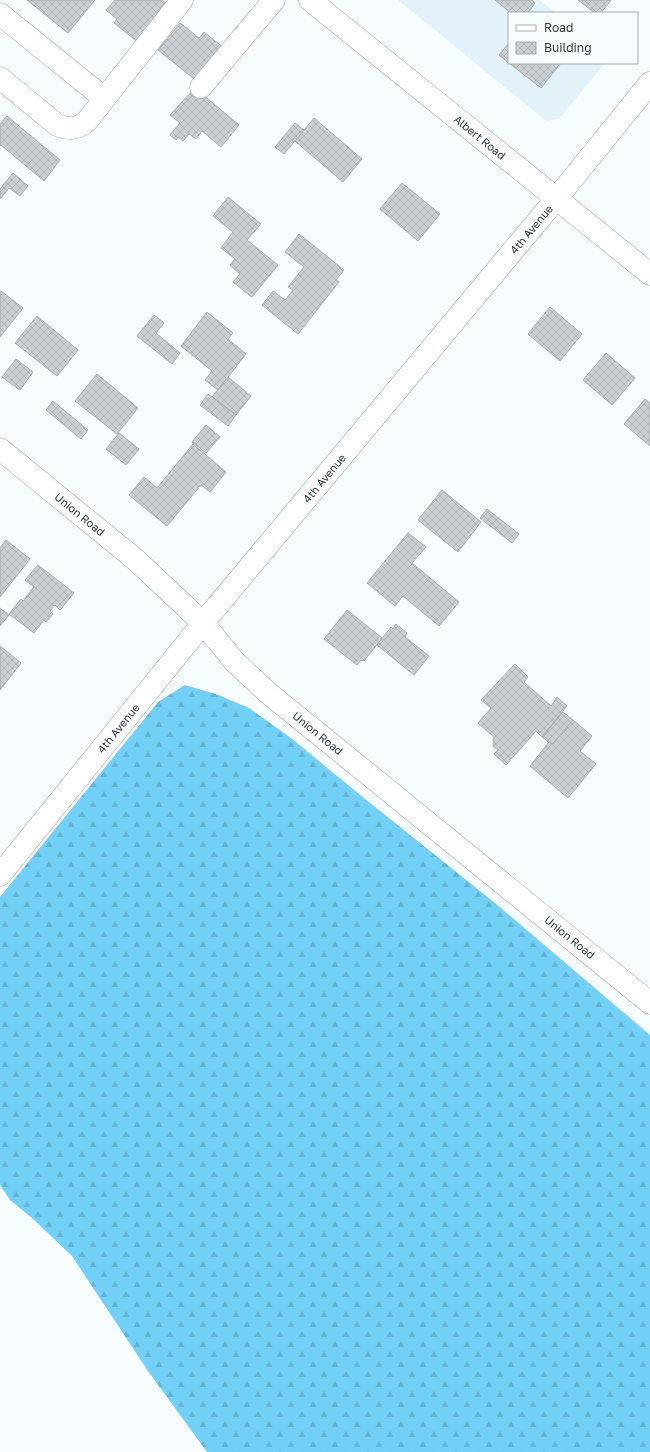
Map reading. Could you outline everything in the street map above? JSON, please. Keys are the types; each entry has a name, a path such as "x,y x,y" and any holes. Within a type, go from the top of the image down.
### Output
{"street":[{"path":"0,78 57,125 65,128 72,128 83,125 182,0"},
{"path":"202,87 274,0"},
{"name":"Albert Road","path":"310,0 650,274"},
{"path":"0,14 104,98"},
{"name":"4th Avenue","path":"0,875 203,623 556,199 650,83"},
{"name":"Union Road","path":"0,449 136,560 203,623 235,662 267,692 650,1003"}],"shaded area":[{"path":"398,0 539,0 555,12 508,12 508,64 604,64 559,119 546,121"}],"green space":[{"path":"185,685 216,694 249,708 291,738 495,903 650,1035 650,1452 207,1452 148,1371 72,1256 32,1218 10,1200 0,1185 0,897 158,702"}],"building":[{"path":"27,0 95,0 68,33"},
{"path":"115,0 162,0 168,5 138,42 114,23 117,19 106,10"},
{"path":"495,0 532,0 535,3 529,12 510,12"},
{"path":"578,0 611,0 602,12 594,12"},
{"path":"180,23 199,38 204,32 224,48 198,82 158,50"},
{"path":"508,44 508,62 499,55"},
{"path":"510,64 560,64 541,88"},
{"path":"195,88 239,125 221,147 202,131 196,139 189,134 183,141 178,137 176,140 170,135 180,123 170,115"},
{"path":"7,116 60,160 44,181 1,145 0,146 0,124"},
{"path":"314,118 362,159 343,182 295,141"},
{"path":"295,123 304,130 284,154 275,147"},
{"path":"13,173 28,186 20,196 9,188 0,199 0,189"},
{"path":"402,183 440,214 418,241 380,209"},
{"path":"228,197 261,224 247,240 278,265 252,297 233,282 240,274 230,265 235,259 221,248 233,232 213,216"},
{"path":"299,234 344,270 336,280 339,282 298,334 262,305 273,291 285,300 293,290 288,287 304,267 285,252"},
{"path":"1,291 23,308 0,337 0,293"},
{"path":"550,307 582,334 560,361 528,334"},
{"path":"207,312 233,333 228,339 246,354 218,390 205,380 212,371 181,346"},
{"path":"154,315 164,323 156,333 180,353 172,364 137,336"},
{"path":"37,316 78,350 57,376 15,343"},
{"path":"606,353 635,378 612,405 583,380"},
{"path":"16,359 33,372 20,390 2,377"},
{"path":"97,374 138,408 117,434 75,401"},
{"path":"228,377 251,396 236,415 212,397"},
{"path":"208,394 236,415 228,426 200,405"},
{"path":"645,399 650,403 650,446 624,424"},
{"path":"53,401 88,430 81,439 46,410"},
{"path":"206,425 220,437 206,453 192,442"},
{"path":"119,433 139,449 126,465 106,449"},
{"path":"193,444 226,472 210,492 201,485 167,526 129,495 144,477 157,488"},
{"path":"442,490 481,522 458,552 418,520"},
{"path":"487,509 519,534 512,543 480,518"},
{"path":"408,533 426,547 412,563 459,602 439,626 403,596 395,606 367,583"},
{"path":"6,540 30,559 0,597 0,548"},
{"path":"38,565 74,593 60,610 55,605 50,611 53,614 46,622 44,620 34,633 9,614 21,599 23,601 34,587 25,580"},
{"path":"0,608 9,615 0,626"},
{"path":"347,610 382,638 364,661 361,660 357,665 324,639"},
{"path":"396,624 407,633 405,637 429,656 414,675 377,645 391,627 393,629"},
{"path":"0,646 21,663 0,690"},
{"path":"515,664 528,677 524,682 551,706 557,697 567,706 542,737 536,731 506,765 494,754 498,750 493,746 494,737 478,723 491,708 481,700"},
{"path":"563,712 573,720 552,745 542,737"},
{"path":"573,720 592,736 580,751 596,764 568,798 530,766 549,742 552,745"}]}
